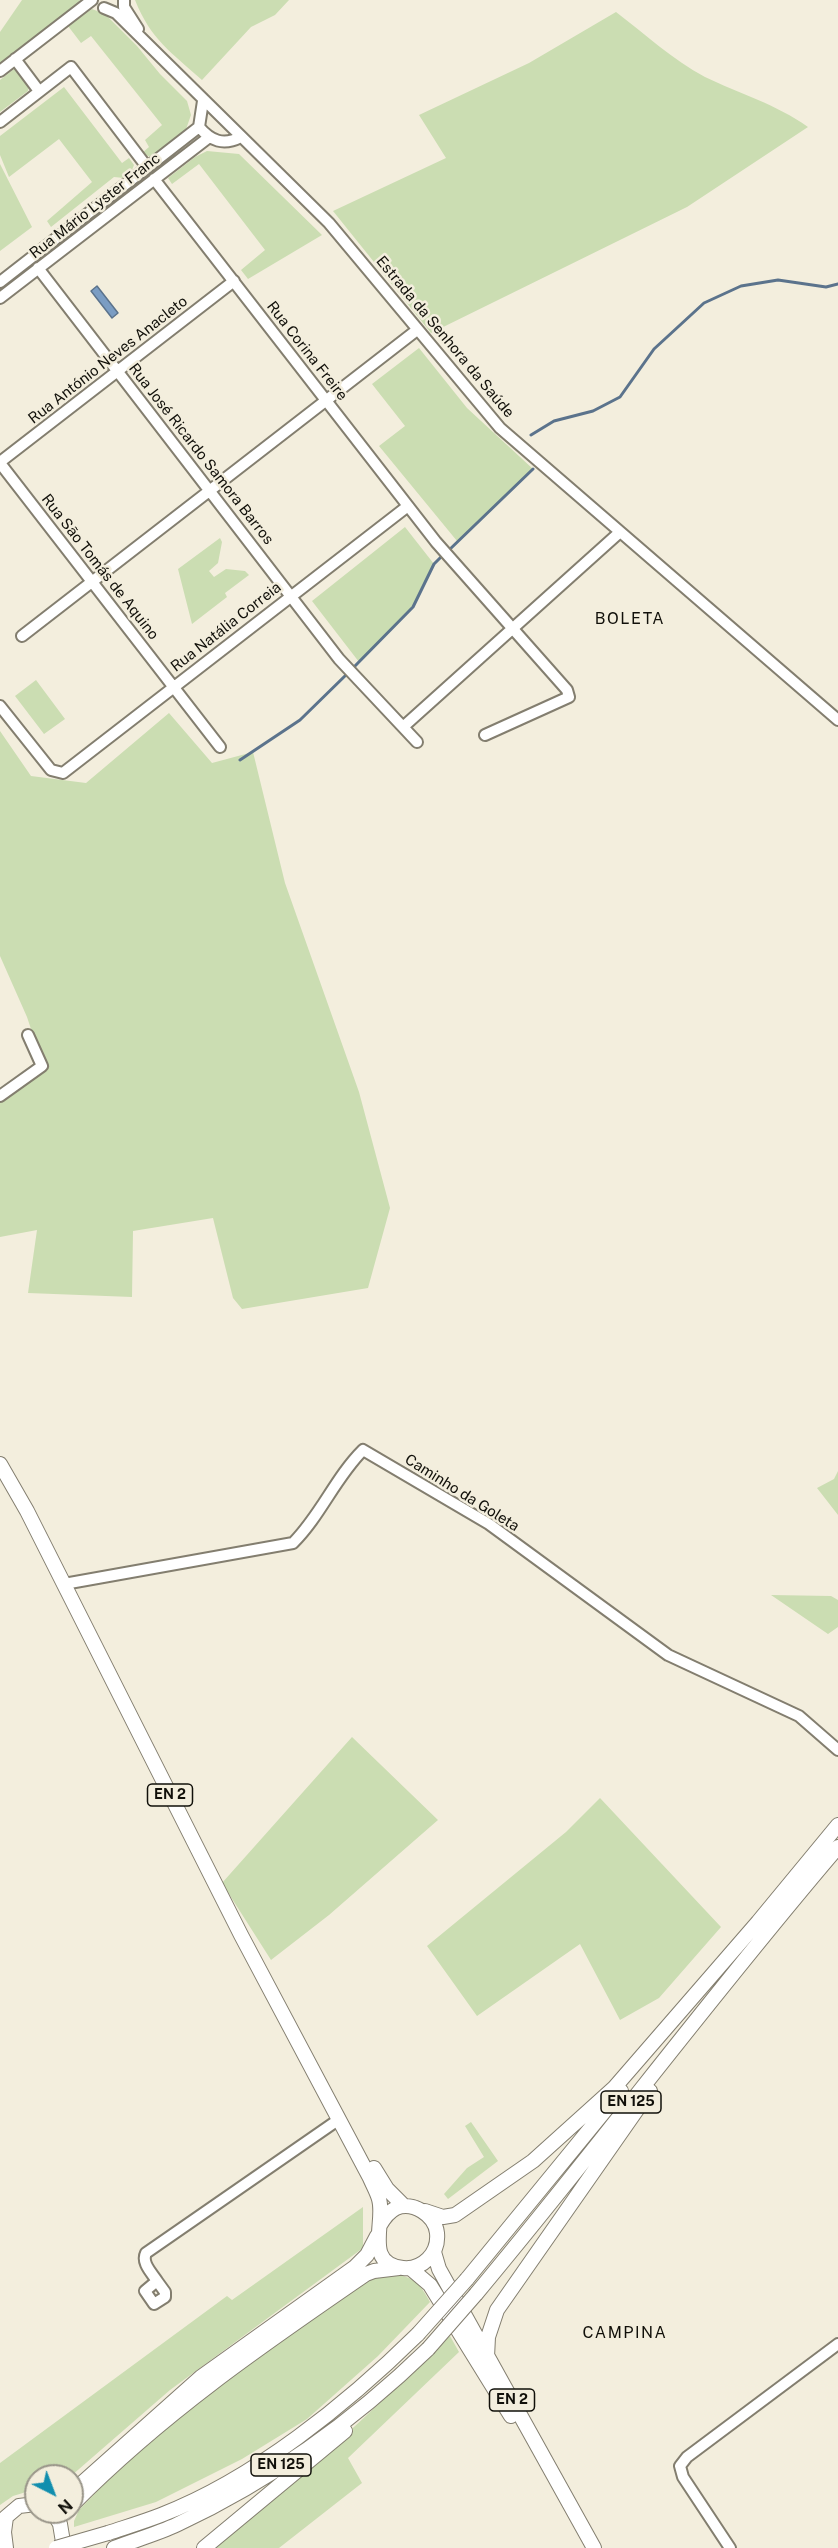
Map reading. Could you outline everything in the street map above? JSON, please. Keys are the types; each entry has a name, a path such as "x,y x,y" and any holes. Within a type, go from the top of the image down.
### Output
{"main road":[{"name":"EN 2","path":"0,1464 14,1487 267,1984 380,2200 378,2230 380,2252 385,2259 405,2268 430,2285 593,2548"},
{"name":"EN 125","path":"56,2548 162,2514 250,2468 342,2403 418,2334 594,2126 717,1969 838,1825"},
{"name":"EN 125","path":"114,2548 177,2525 246,2488 350,2418 428,2349 476,2294 838,1847"},
{"path":"487,2357 488,2337 498,2310 652,2088 786,1910"},
{"path":"84,2481 201,2377 355,2267 367,2255 378,2230 392,2210 409,2207 449,2217 533,2161 614,2088 717,1969"},
{"name":"EN 2","path":"267,1984 314,2059 387,2189 409,2207 423,2211 435,2224 437,2233 434,2252 439,2270 593,2548"},
{"path":"84,2494 182,2405 254,2351 366,2274 423,2264 434,2252"},
{"path":"204,2548 356,2422 393,2382"},
{"path":"6,2548 3,2518 19,2506 24,2505"},
{"path":"61,2524 64,2548"}],"street":[{"path":"0,71 93,0 116,13 153,51"},
{"path":"104,8 112,8 123,0 124,7 153,51"},
{"name":"Estrada da Senhora da Saúde","path":"153,51 329,223 500,428 838,720"},
{"path":"15,59 39,91"},
{"path":"0,122 71,67 147,167"},
{"path":"203,101 199,127 208,138 225,142 241,137"},
{"name":"Rua Mário Lyster Franc","path":"0,282 199,127"},
{"name":"Rua Mário Lyster Franc","path":"0,298 208,138"},
{"name":"Rua Corina Freire","path":"154,179 449,558 567,690 569,696 485,735"},
{"name":"Rua José Ricardo Samora Barros","path":"38,268 342,662 417,742"},
{"name":"Rua António Neves Anacleto","path":"0,463 234,281"},
{"path":"22,636 417,330"},
{"name":"Rua São Tomás de Aquino","path":"0,463 220,747"},
{"name":"Rua Natália Correia","path":"0,705 51,770 63,772 408,506"},
{"path":"403,727 620,532"},
{"path":"0,1096 42,1066 28,1035"},
{"name":"Caminho da Goleta","path":"64,1584 293,1544 310,1526 350,1463 363,1450 489,1524 668,1654 799,1716 838,1750"},
{"path":"158,2282 145,2264 146,2253 338,2120"},
{"path":"730,2548 683,2477 680,2466 687,2457 838,2344"}],"green space":[{"path":"22,0 80,0 77,5 0,66 0,32"},
{"path":"135,0 289,0 275,15 251,27 202,80 155,36"},
{"path":"92,9 105,14 187,101 191,115 185,132 150,157 142,153 149,147 145,140 162,125 91,36 81,43 68,26"},
{"path":"616,12 670,55 693,70 771,106 808,127 687,207 431,333 333,211 446,158 419,115 529,63"},
{"path":"14,69 18,70 29,86 28,91 0,112 0,80"},
{"path":"64,87 122,163 129,158 134,165 130,175 124,178 114,177 51,227 47,221 92,182 59,139 9,177 0,155 0,136"},
{"path":"207,151 239,154 322,235 248,279 241,270 265,250 199,164 172,184 168,178 195,157"},
{"path":"0,164 32,227 0,251"},
{"path":"419,348 467,408 533,469 457,541 379,446 405,426 372,384"},
{"path":"405,527 434,564 413,607 359,662 312,601"},
{"path":"220,538 222,542 218,563 209,571 214,577 226,569 245,571 249,575 225,593 227,597 192,624 178,569"},
{"path":"36,680 65,719 44,734 15,696"},
{"path":"169,713 212,763 253,752 285,883 359,1092 390,1208 368,1288 242,1309 233,1298 213,1218 133,1231 132,1297 28,1293 37,1230 0,1237 0,1102 45,1071 27,1017 0,956 0,731 31,776 86,783"},
{"path":"838,1471 838,1515 817,1488 834,1479"},
{"path":"771,1595 831,1596 838,1600 838,1627 828,1634"},
{"path":"352,1737 438,1820 329,1915 271,1960 222,1883"},
{"path":"600,1798 721,1927 659,1998 620,2020 580,1944 477,2016 427,1946 566,1832"},
{"path":"471,2122 498,2161 448,2199 444,2194 467,2168 484,2157 465,2126"},
{"path":"363,2207 363,2248 170,2390 84,2465 24,2464 24,2493 13,2496 0,2505 0,2463 227,2296 232,2300"},
{"path":"385,2274 408,2277 417,2283 430,2302 378,2356 307,2419 242,2459 156,2502 84,2524 84,2505 112,2476 221,2379 365,2282"},
{"path":"450,2336 459,2352 348,2458 362,2483 279,2548 211,2548 304,2472"}],"water":[{"path":"97,286 118,313 112,318 91,291"}],"waterway":[{"path":"531,435 554,421 593,411 620,397 654,349 704,303 741,286 778,280 826,287 838,284"},
{"path":"448,551 533,469"},
{"path":"353,668 413,607 434,564 443,555"},
{"path":"240,760 300,720 348,673"}],"district":[{"name":"BOLETA","path":"630,619"},
{"name":"CAMPINA","path":"625,2333"}]}
